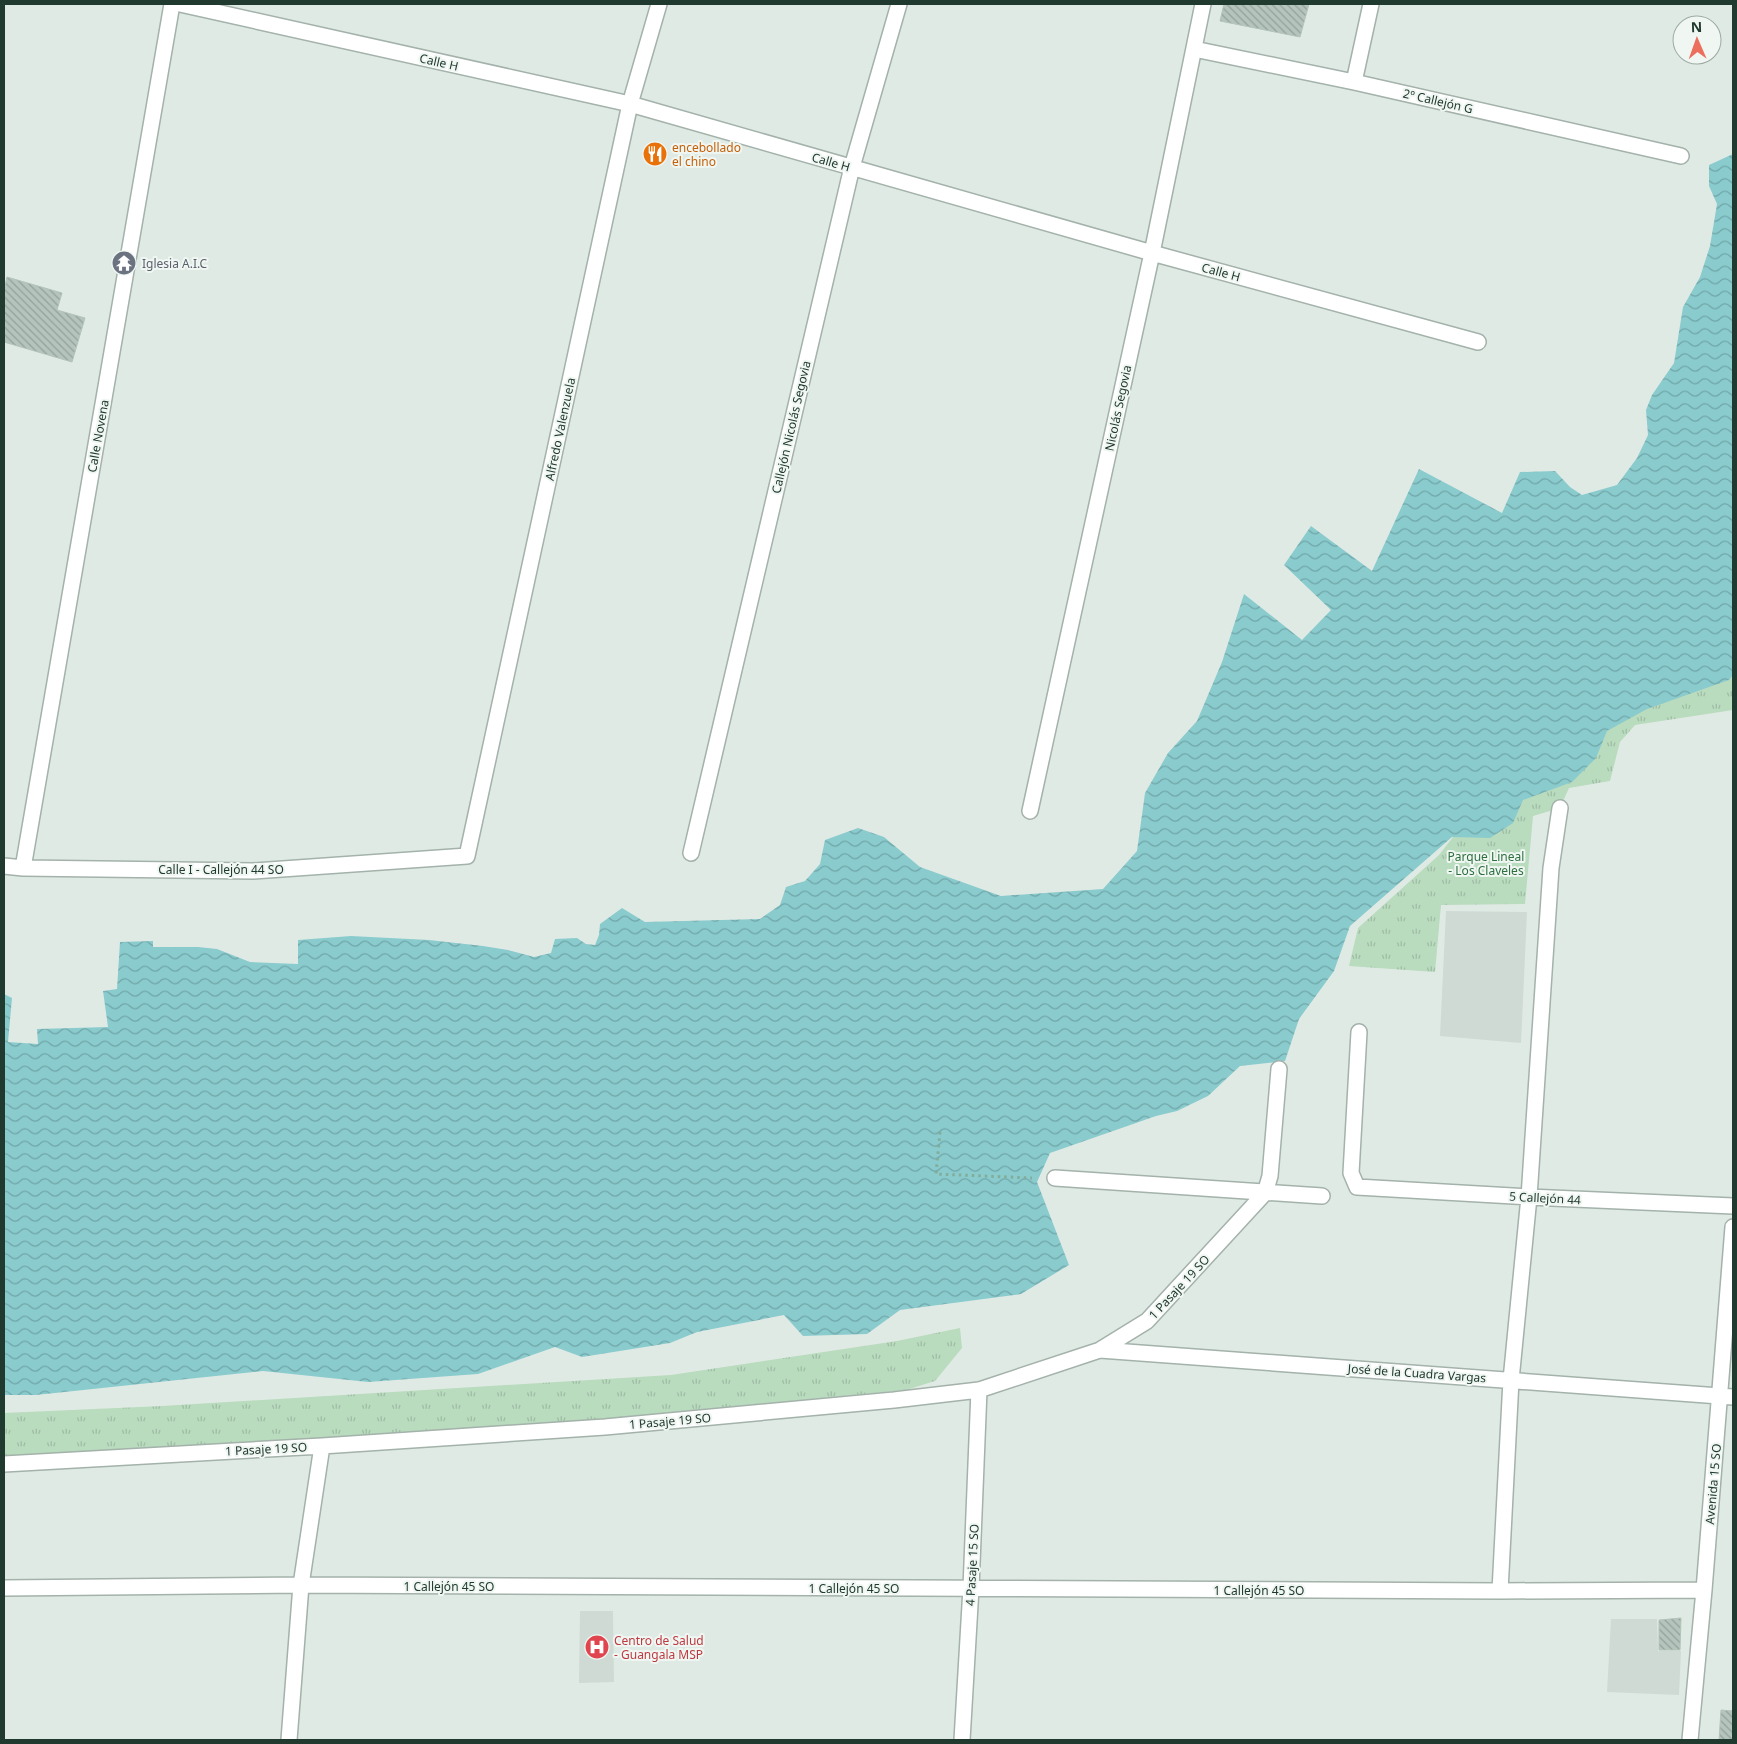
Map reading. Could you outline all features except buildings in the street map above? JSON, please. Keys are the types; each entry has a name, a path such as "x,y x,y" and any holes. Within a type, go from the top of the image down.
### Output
{"street":[{"name":"Calle Novena","path":"23,868 172,4"},
{"name":"Calle H","path":"180,4 630,104 1152,253 1478,342"},
{"name":"Alfredo Valenzuela","path":"467,856 630,104 659,4"},
{"name":"Callejón Nicolás Segovia","path":"691,853 852,167 899,4"},
{"name":"Nicolás Segovia","path":"1030,811 1152,253 1203,4"},
{"path":"1354,82 1371,4"},
{"name":"2º Callejón G","path":"1194,49 1354,82 1681,156"},
{"path":"1500,1591 1511,1380 1529,1198 1551,868 1560,808"},
{"name":"Calle I - Callejón 44 SO","path":"4,866 23,868 253,871 467,856"},
{"name":"5 Callejón 44","path":"1359,1032 1351,1173 1357,1187 1529,1198 1733,1206"},
{"path":"1265,1193 1270,1176 1279,1070"},
{"path":"1055,1178 1322,1196"},
{"name":"1 Pasaje 19 SO","path":"4,1464 322,1446 605,1427 884,1401 979,1390 1100,1350 1147,1321 1265,1193"},
{"name":"Avenida 15 SO","path":"1690,1740 1704,1590 1727,1396 1733,1227"},
{"name":"José de la Cuadra Vargas","path":"1100,1350 1727,1396"},
{"name":"4 Pasaje 15 SO","path":"962,1740 971,1588 979,1390"},
{"path":"290,1740 301,1585 322,1446"},
{"name":"1 Callejón 45 SO","path":"4,1588 301,1585 1500,1591 1704,1590"}],"path":[{"path":"940,1132 936,1174 1055,1178"}],"shaded area":[{"path":"1446,911 1527,912 1521,1043 1440,1036"},
{"name":"Centro de Salud - Guangala MSP","path":"580,1611 613,1611 614,1682 579,1683"},
{"path":"1611,1619 1657,1619 1658,1651 1681,1651 1679,1695 1607,1692"}],"green space":[{"name":"Parque Lineal - Los Claveles","path":"1733,638 1733,710 1635,725 1620,742 1610,781 1569,788 1560,808 1533,816 1525,904 1441,905 1435,972 1349,966 1358,928 1439,855 1467,819"},
{"path":"960,1328 962,1348 935,1381 906,1390 601,1419 283,1442 4,1456 4,1413 162,1406 671,1375 897,1341"}],"water":[{"path":"1733,154 1733,675 1729,680 1647,709 1607,731 1596,758 1572,782 1523,800 1513,823 1490,838 1452,837 1350,926 1334,971 1299,1019 1285,1061 1240,1066 1208,1096 1177,1111 1156,1116 1050,1153 1037,1182 1069,1265 1021,1294 900,1310 867,1334 803,1336 784,1315 697,1332 670,1343 582,1357 555,1347 478,1374 368,1382 263,1371 36,1395 4,1395 4,994 12,998 8,1042 38,1044 37,1029 108,1027 103,991 117,989 120,942 153,941 153,947 217,949 250,962 298,964 298,940 351,936 429,940 483,946 534,957 551,953 555,939 577,938 586,944 595,945 599,935 600,924 622,908 645,922 760,919 780,905 786,887 805,881 820,864 825,840 858,828 884,837 920,867 1001,896 1103,889 1137,851 1145,793 1168,753 1197,721 1222,662 1244,594 1302,640 1331,610 1284,565 1311,526 1372,571 1419,469 1502,513 1520,472 1555,471 1570,487 1582,495 1617,485 1637,458 1648,435 1646,410 1652,395 1674,363 1683,307 1700,277 1710,246 1717,204 1709,186 1709,165"}],"place":[{"name":"encebollado el chino","path":"655,154"},
{"name":"Iglesia A.I.C","path":"124,263"},
{"name":"Centro de Salud - Guangala MSP","path":"597,1647"}]}
